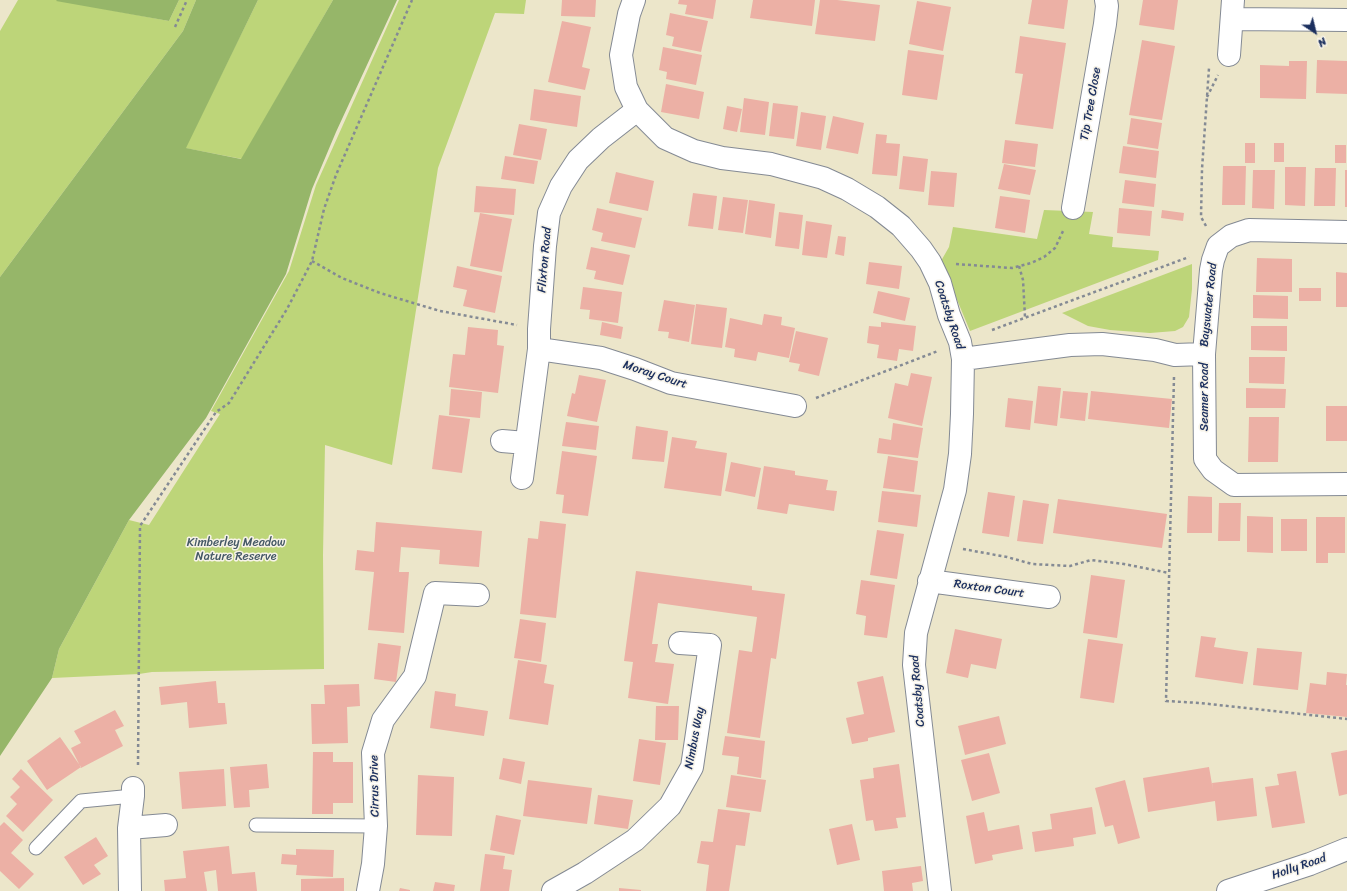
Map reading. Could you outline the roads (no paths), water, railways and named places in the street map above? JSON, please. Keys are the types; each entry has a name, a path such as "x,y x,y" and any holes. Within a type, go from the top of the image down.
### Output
{"street":[{"name":"Coatsby Road","path":"634,0 629,14 621,55 626,87 637,110 665,138 694,151 722,158 771,164 823,178 847,189 877,207 901,226 930,262 940,283 949,315 962,351 962,414 960,454 955,490 916,633 914,666 940,891"},
{"name":"Tip Tree Close","path":"1073,208 1105,24 1107,6 1106,0"},
{"path":"1219,58 1233,10 1347,20"},
{"name":"Flixton Road","path":"522,478 539,339 545,246 549,213 561,186 578,160 601,138 637,110"},
{"name":"Bayswater Road","path":"1204,354 1211,270 1218,246 1231,236 1249,230 1347,232"},
{"name":"Moray Court","path":"539,339 635,369 671,383 795,406"},
{"name":"Seamer Road","path":"962,351 1102,344 1155,350 1175,355 1204,354 1205,459 1213,470 1234,485 1347,484"},
{"path":"502,441 526,443"},
{"name":"Roxton Court","path":"929,581 1049,597"},
{"name":"Cirrus Drive","path":"368,891 373,864 376,826 374,753 383,720 415,676 435,593 478,595"},
{"name":"Nimbus Way","path":"552,891 585,873 635,840 670,806 692,767 710,645 680,643"},
{"path":"130,891 129,828 133,792"},
{"path":"129,828 166,825"},
{"name":"Holly Road","path":"1228,891 1347,850"}],"lane":[{"path":"36,848 81,801 133,792"},
{"path":"256,825 376,826"}],"park label":[{"name":"Kimberley Meadow Nature Reserve","path":"236,550"}]}
